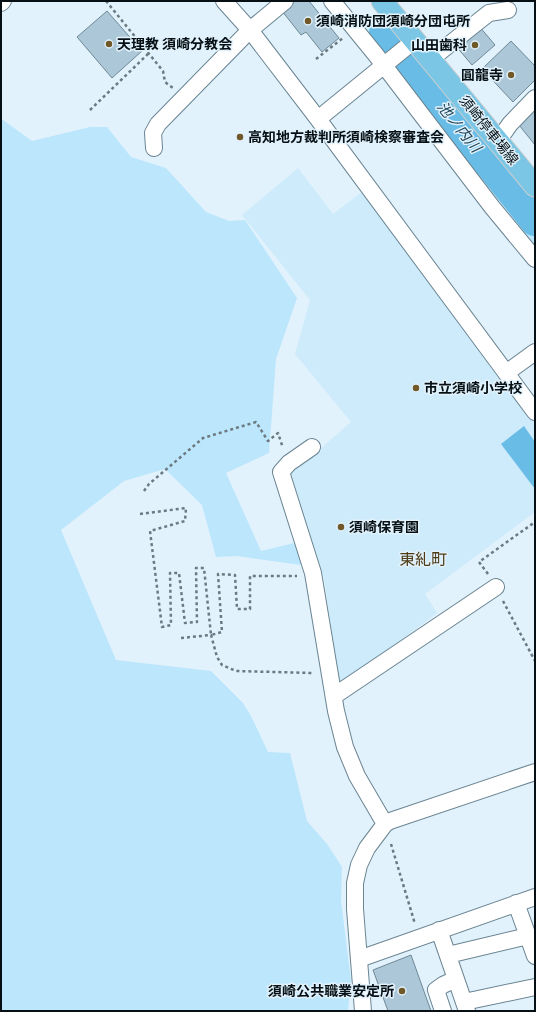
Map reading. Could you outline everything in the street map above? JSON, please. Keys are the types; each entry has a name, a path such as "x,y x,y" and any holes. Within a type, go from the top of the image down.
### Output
{"main road":[{"name":"須崎停車場線","path":"382,1 398,53 431,59 535,186"}],"street":[{"path":"224,1 250,30 318,119 535,412"},
{"path":"154,148 153,134 158,124 250,30 285,1"},
{"path":"340,4 354,29 398,53 492,207 535,260"},
{"path":"431,59 489,13 508,10"},
{"path":"318,119 398,53"},
{"path":"498,141 510,124 535,98"},
{"path":"506,373 535,352"},
{"path":"312,447 289,463 281,472 313,573 336,711 345,747 357,776 384,824"},
{"path":"334,696 496,587"},
{"path":"363,1011 355,909 356,877 359,865 367,848 384,824 535,772"},
{"path":"359,959 535,897"},
{"path":"516,903 535,956"},
{"path":"439,930 465,1007 535,987"},
{"path":"448,954 528,936"},
{"path":"443,1011 436,990 443,984 456,979"}],"path":[{"path":"106,1 163,71 165,82 184,97"},
{"path":"316,59 354,29"},
{"path":"90,110 149,53"},
{"path":"144,491 149,484 203,438 256,422 268,440 278,433 289,463"},
{"path":"140,514 186,508 186,521 150,531 162,626 171,625 170,573 179,573 185,623 197,622 196,568 204,568 211,635 217,657 222,665 236,671 330,673"},
{"path":"535,522 479,562 496,587 535,661"},
{"path":"181,638 211,635 222,632 218,574 235,575 238,609 250,609 250,576 303,576"},
{"path":"384,824 420,937"}],"shaded area":[{"path":"378,14 399,39 383,53 362,27"},
{"path":"411,55 420,64 426,61 535,197 535,245 395,68 397,64"},
{"path":"1,119 32,141 90,127 107,127 131,157 166,168 206,212 229,221 245,220 297,298 276,359 269,453 226,473 261,551 298,542 301,565 237,556 216,557 202,505 165,469 124,481 61,530 116,660 211,671 243,703 251,716 268,752 290,753 307,821 327,844 342,867 341,900 351,981 348,1011 1,1011"},
{"name":"市立須崎小学校","path":"298,168 333,214 362,192 535,423 535,512 425,594 437,613 340,686 324,578 286,476 351,422 295,354 310,300 242,215"}],"water":[{"path":"524,426 535,442 535,489 501,444"}],"building":[{"name":"須崎消防団須崎分団屯所","path":"294,1 309,1 339,38 322,52 306,32 301,35 282,11"},
{"name":"天理教 須崎分教会","path":"107,11 142,51 112,78 77,37"},
{"name":"山田歯科","path":"479,26 495,45 472,65 455,45"},
{"name":"圓龍寺","path":"511,41 535,66 535,80 513,102 482,69"},
{"path":"535,107 535,145 519,125"},
{"name":"須崎公共職業安定所","path":"411,955 431,1011 388,1011 373,970"}],"waterway":[{"name":"池ノ内川","path":"384,33 535,221"}],"place":[{"name":"須崎消防団須崎分団屯所","path":"308,21"},
{"name":"天理教 須崎分教会","path":"109,44"},
{"name":"山田歯科","path":"475,45"},
{"name":"圓龍寺","path":"511,75"},
{"name":"高知地方裁判所須崎検察審査会","path":"240,137"},
{"name":"市立須崎小学校","path":"416,388"},
{"name":"須崎保育園","path":"341,527"},
{"name":"須崎公共職業安定所","path":"402,991"}],"district":[{"name":"東糺町","path":"423,559"}]}
